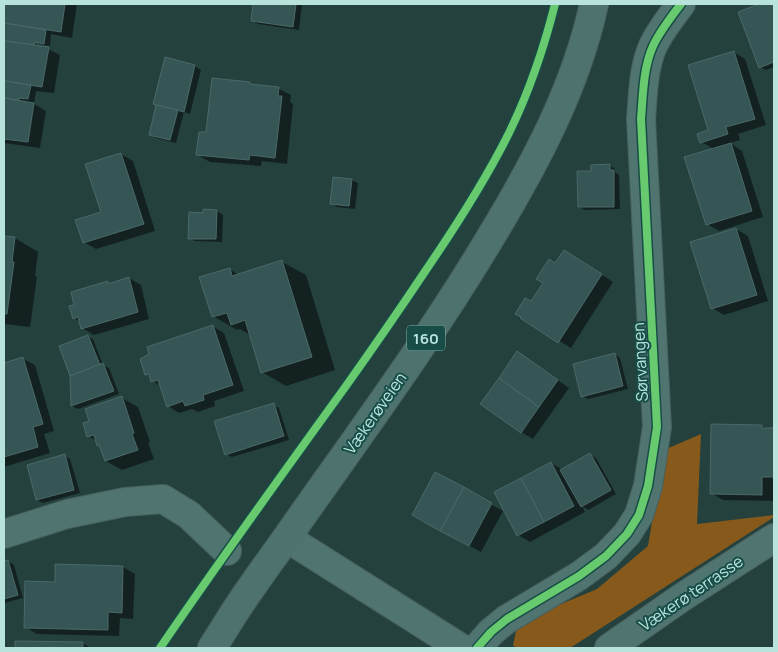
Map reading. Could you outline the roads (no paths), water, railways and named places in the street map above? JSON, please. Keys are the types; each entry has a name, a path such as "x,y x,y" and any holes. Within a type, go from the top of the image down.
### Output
{"main road":[{"name":"Vækerøveien","path":"212,648 251,587 402,375 463,282 519,190 546,139 570,84 594,4"}],"street":[{"name":"Sørvangen","path":"477,648 491,632 507,619 580,576 606,556 627,534 639,515 648,486 657,427 641,119 644,78 652,48 666,23 681,4"},
{"path":"4,534 67,514 125,502 163,499 189,515 227,551"},
{"path":"287,538 461,648"},
{"name":"Vækerø terrasse","path":"609,648 684,596 774,538"}]}
